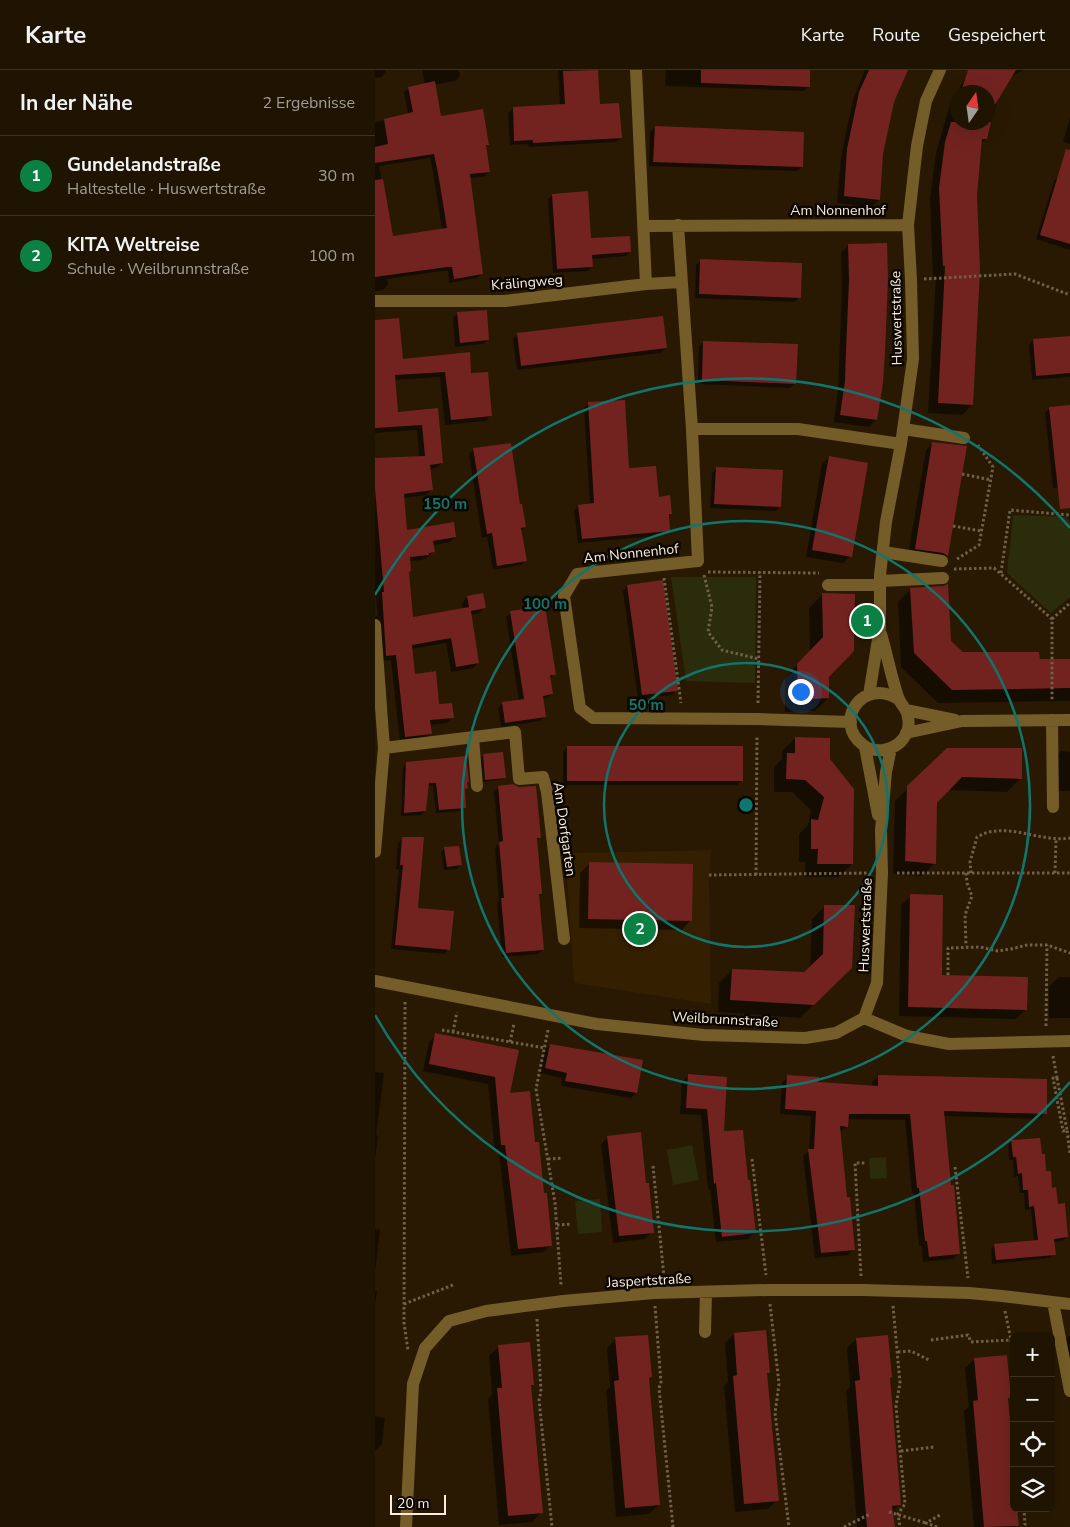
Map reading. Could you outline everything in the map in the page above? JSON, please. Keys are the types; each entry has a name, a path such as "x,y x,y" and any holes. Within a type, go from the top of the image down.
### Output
{"street":[{"path":"636,70 646,284"},
{"name":"Huswertstraße","path":"869,695 880,627 880,583 886,522 901,444 913,359 908,225 917,146 926,102 940,70"},
{"name":"Am Nonnenhof","path":"678,225 693,430 698,561 577,574 564,596 580,708 593,718 851,722"},
{"name":"Am Nonnenhof","path":"643,226 908,225"},
{"name":"Krälingweg","path":"375,301 505,301 646,284 681,282"},
{"path":"903,428 969,439"},
{"path":"693,430 798,430 901,444"},
{"path":"883,552 942,561"},
{"path":"828,585 943,578"},
{"path":"375,625 384,748 375,852"},
{"name":"Huswertstraße","path":"880,627 899,700"},
{"path":"883,693 899,700 906,710 909,726 902,740 891,748 878,750 865,747 856,739 851,722 852,713 861,699 869,695 883,693"},
{"path":"906,710 962,721"},
{"path":"1052,720 1053,807"},
{"path":"906,733 962,721 1070,720"},
{"name":"Am Dorfgarten","path":"384,748 515,732 519,779 543,777 547,792 564,939"},
{"path":"473,738 477,786"},
{"name":"Huswertstraße","path":"865,747 881,830"},
{"name":"Huswertstraße","path":"864,1018 877,983 882,873 881,830 886,772 891,748"},
{"name":"Weilbrunnstraße","path":"375,981 597,1024 704,1035 805,1038 836,1033 864,1018"},
{"path":"864,1018 907,1036 949,1044 1065,1041"},
{"name":"Jaspertstraße","path":"406,1527 413,1384 425,1348 449,1321 486,1310 563,1301 659,1293 768,1290 890,1290 969,1293 1070,1304"},
{"path":"705,1332 706,1292"},
{"path":"1053,1302 1070,1391"}],"path":[{"path":"911,280 1015,274 1070,295"},
{"path":"969,439 993,467 979,545 952,562 951,569 995,568 1052,619"},
{"path":"962,474 991,480"},
{"path":"1001,574 1010,510 1070,514"},
{"path":"953,526 981,531"},
{"path":"662,565 683,718"},
{"path":"759,659 722,650 708,632 712,607 704,572 820,573"},
{"path":"1052,701 1052,619 1070,603"},
{"path":"971,873 970,862 977,837 982,834 1013,830 1056,839 1070,838"},
{"path":"1055,873 1056,839"},
{"path":"966,873 972,896 965,915 967,946"},
{"path":"709,875 1070,873"},
{"path":"948,976 948,948 967,946 998,950 1027,945 1047,945 1070,953"},
{"path":"1046,1042 1047,945"},
{"path":"405,986 404,1323 409,1358"},
{"path":"551,1015 536,1089 557,1225 563,1301"},
{"path":"442,1030 545,1048"},
{"path":"1065,1041 1053,1055 1070,1154"},
{"path":"547,1159 563,1158"},
{"path":"752,1159 779,1384 775,1413 789,1527"},
{"path":"862,1290 855,1163 866,1163"},
{"path":"653,1166 659,1293 661,1382 659,1388 673,1527"},
{"path":"955,1167 969,1293"},
{"path":"557,1225 572,1224"},
{"path":"404,1304 453,1285"},
{"path":"890,1290 895,1317 900,1383 896,1406 905,1504 898,1514 900,1527"},
{"path":"1002,1296 1010,1335"},
{"path":"536,1304 541,1392 539,1400 552,1527"},
{"path":"931,1340 969,1335 971,1342 1010,1340"},
{"path":"897,1352 911,1351 929,1360"},
{"path":"901,1451 934,1447"},
{"path":"889,1512 937,1527"},
{"path":"1024,1512 1024,1527"},
{"path":"844,1527 870,1514"},
{"path":"926,1523 940,1515"}],"shaded area":[{"path":"1013,515 1065,517 1070,522 1070,597 1051,613 1007,573"},
{"path":"671,577 756,577 755,683 686,681"},
{"path":"711,850 709,875 711,1004 574,983 566,862 573,853"},
{"path":"692,1145 699,1180 673,1185 667,1150"},
{"path":"886,1157 887,1178 870,1179 869,1158"},
{"path":"600,1199 602,1232 578,1234 575,1201"}],"building":[{"path":"598,70 600,104 619,103 622,138 533,143 533,140 514,141 513,107 565,104 563,71"},
{"path":"701,70 810,70 810,87 701,83"},
{"path":"869,70 908,70 894,102 883,154 880,200 844,196 847,149 859,92"},
{"path":"968,70 1016,70 995,105 995,85 963,85"},
{"path":"435,81 441,116 483,109 489,145 486,145 490,172 470,174 483,274 454,279 452,267 447,267 375,277 375,180 383,179 393,236 447,228 434,154 375,163 375,147 388,144 384,119 413,112 408,87"},
{"path":"950,125 950,130 989,130 987,139 982,139 977,195 980,270 973,405 938,403 945,266 943,266 939,188 945,142"},
{"path":"655,126 804,132 803,167 653,162"},
{"path":"1066,149 1070,150 1070,244 1040,235"},
{"path":"588,191 591,238 630,236 631,252 592,255 593,267 557,269 552,194"},
{"path":"887,243 888,279 885,353 883,383 877,420 840,415 845,381 849,280 848,244"},
{"path":"700,259 802,263 801,298 699,294"},
{"path":"487,310 489,340 460,343 457,312"},
{"path":"663,316 667,348 521,366 517,333"},
{"path":"399,318 403,359 470,352 471,373 488,372 492,416 451,420 445,372 395,375 398,412 438,408 443,463 430,465 433,490 404,494 407,530 454,522 456,537 433,541 435,552 429,553 429,555 410,557 411,571 409,572 413,617 469,607 467,596 483,593 486,608 471,611 479,663 456,667 451,638 412,645 415,674 436,671 439,704 452,703 454,718 430,720 432,734 405,737 396,655 386,656 382,592 384,592 375,489 375,458 425,456 422,425 375,428 375,320"},
{"path":"1070,336 1070,373 1036,376 1033,339"},
{"path":"703,341 798,344 796,384 702,380"},
{"path":"625,400 629,468 656,466 659,497 670,495 672,514 669,514 670,531 582,539 578,505 594,503 588,402"},
{"path":"1070,405 1070,508 1060,509 1049,407"},
{"path":"932,442 967,446 948,556 943,553 915,549"},
{"path":"511,443 520,504 522,504 526,527 521,528 527,561 497,566 492,533 487,534 473,448"},
{"path":"829,456 868,463 852,557 812,550"},
{"path":"716,467 783,470 781,507 714,504"},
{"path":"663,580 678,691 642,695 627,585"},
{"path":"948,584 951,641 963,652 1039,652 1040,659 1070,659 1070,688 952,690 914,653 910,588"},
{"path":"822,593 855,594 854,651 829,677 829,698 798,700 797,664 823,637"},
{"path":"545,606 556,675 550,675 553,694 543,696 546,717 505,723 502,702 524,699 510,611"},
{"path":"795,737 830,738 830,759 854,789 853,864 817,864 818,849 811,849 811,819 818,820 824,797 805,780 786,779 787,753 795,753"},
{"path":"567,746 743,746 743,781 567,781"},
{"path":"947,748 1022,748 1022,779 962,777 937,803 936,864 905,861 907,786"},
{"path":"503,752 506,778 485,780 483,754"},
{"path":"466,756 469,782 467,782 468,788 465,789 466,808 439,810 436,783 429,783 426,811 404,813 406,762"},
{"path":"513,784 519,787 536,786 541,838 537,838 544,950 506,953 501,898 504,898 499,842 503,841 498,786"},
{"path":"402,837 424,837 418,908 454,911 450,950 395,945 403,865 400,865"},
{"path":"459,846 462,865 447,867 444,847"},
{"path":"589,862 693,864 692,921 588,919"},
{"path":"910,894 943,895 942,975 1028,977 1027,1010 908,1007"},
{"path":"824,905 855,905 852,968 814,1005 730,1000 732,969 804,972 823,954"},
{"path":"435,1033 519,1050 510,1093 530,1091 535,1142 539,1142 544,1193 547,1193 552,1246 518,1249 505,1145 501,1145 495,1077 429,1064"},
{"path":"550,1044 643,1060 637,1093 565,1081 567,1073 545,1068"},
{"path":"688,1074 727,1077 724,1131 743,1130 756,1233 722,1237 716,1183 714,1184 707,1109 686,1108"},
{"path":"787,1075 819,1077 818,1082 878,1086 878,1075 1047,1079 1047,1114 944,1111 951,1185 954,1185 960,1254 929,1257 927,1241 925,1241 919,1188 917,1188 910,1114 849,1114 848,1127 840,1126 847,1197 850,1197 855,1250 821,1253 808,1149 814,1149 816,1111 785,1109"},
{"path":"641,1132 646,1183 649,1183 654,1233 619,1236 607,1136"},
{"path":"1040,1138 1042,1154 1045,1154 1046,1171 1051,1171 1052,1188 1056,1187 1058,1204 1065,1203 1068,1237 1054,1239 1056,1255 996,1260 994,1244 1038,1240 1034,1206 1029,1207 1028,1190 1023,1190 1022,1173 1018,1174 1011,1140"},
{"path":"766,1330 770,1373 767,1373 779,1501 744,1504 733,1376 737,1375 734,1333"},
{"path":"648,1335 652,1377 649,1378 660,1505 625,1508 614,1381 619,1380 615,1337"},
{"path":"888,1335 901,1505 892,1506 895,1527 867,1527 855,1381 860,1380 856,1338"},
{"path":"530,1342 534,1385 531,1385 543,1513 508,1516 497,1388 502,1388 498,1345"},
{"path":"1007,1355 1010,1387 1010,1398 1008,1398 1010,1421 1010,1512 1017,1512 1019,1526 984,1527 973,1401 978,1400 974,1358"}],"place":[{"name":"Gundelandstraße","path":"867,621"},
{"name":"KITA Weltreise","path":"640,929"}]}
